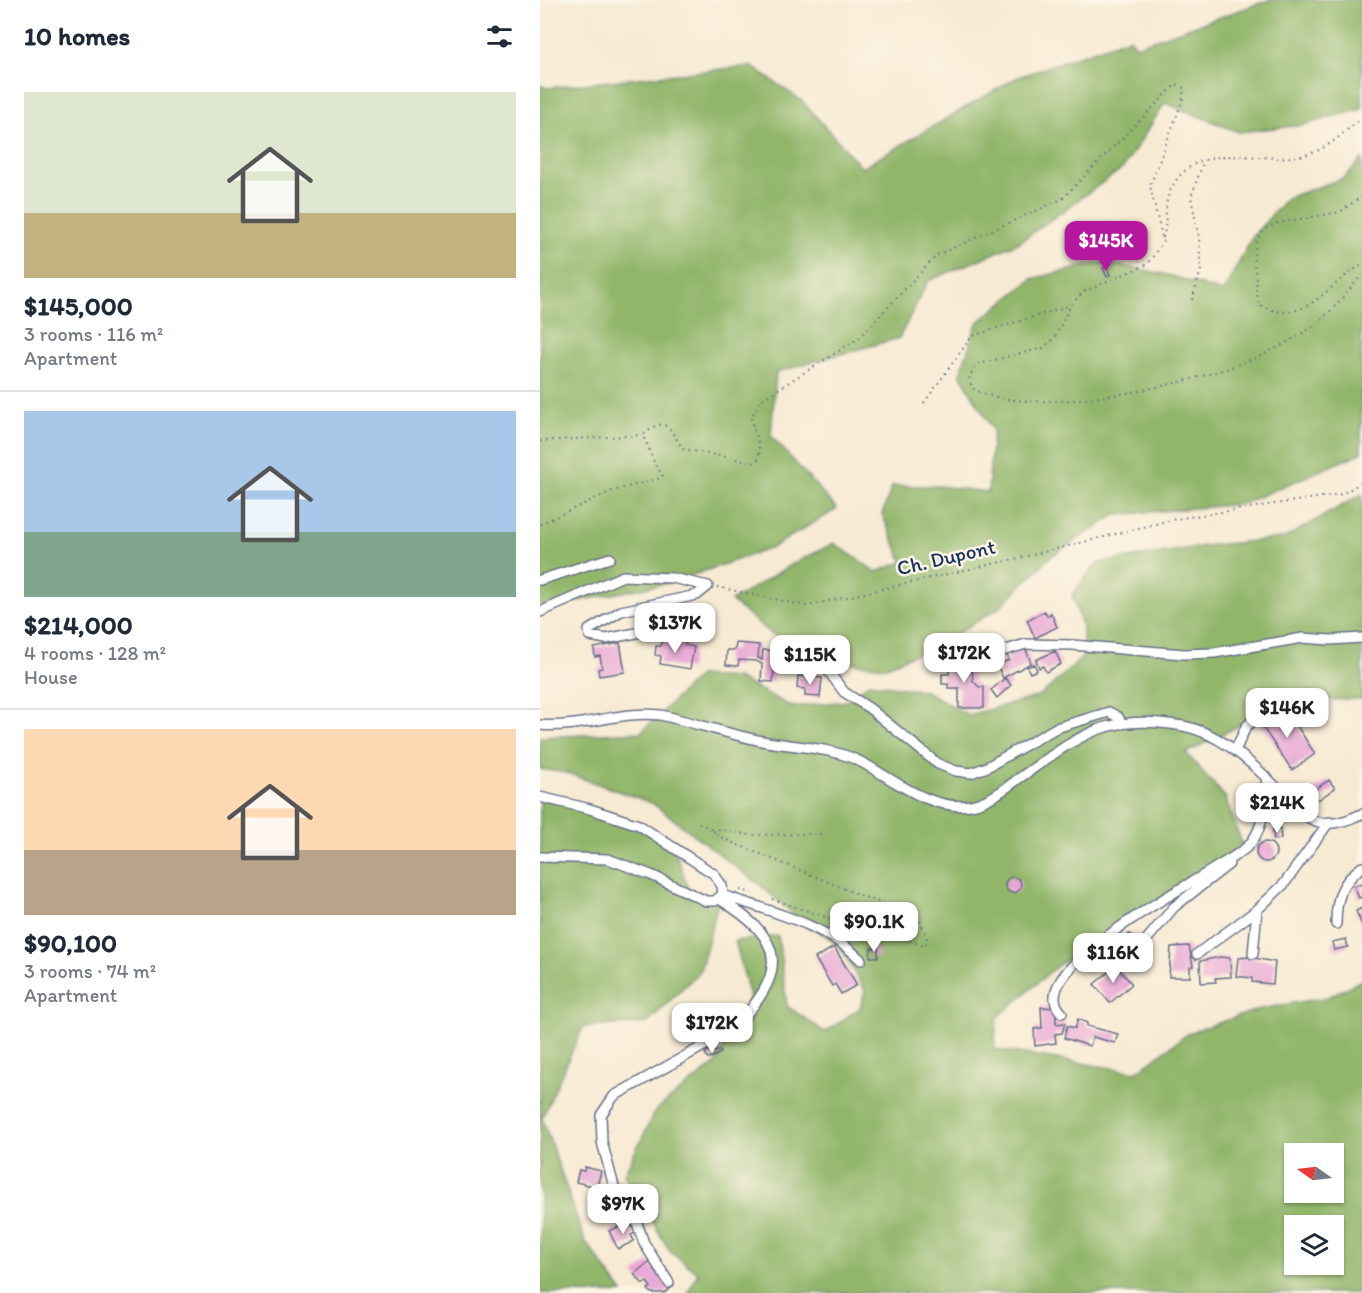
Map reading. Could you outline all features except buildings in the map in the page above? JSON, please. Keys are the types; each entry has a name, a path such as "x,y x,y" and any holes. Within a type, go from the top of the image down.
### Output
{"street":[{"path":"540,580 610,558"},
{"path":"540,612 623,576 672,578 708,586"},
{"path":"676,625 606,639 590,636 589,630 621,611 697,595 708,586"},
{"path":"999,652 1026,644 1184,654 1214,653 1293,639 1362,638"},
{"path":"785,666 826,668 844,692 869,708 938,764 956,771 971,773 987,767 1012,755 1056,728 1075,720 1109,712 1118,717 1122,724"},
{"path":"1235,751 1246,726 1260,713"},
{"path":"540,725 563,728 629,714 661,715 861,762 898,785 928,799 954,806 973,805 1000,792 1078,737 1110,725 1149,721 1187,727 1219,739 1267,778 1306,815 1321,823 1362,814"},
{"path":"1263,819 1267,778"},
{"path":"1133,956 1174,907 1221,872 1248,846 1281,792"},
{"path":"540,796 590,808 639,825 714,874 721,894 770,944 773,963 768,982 744,1018 732,1030 614,1096 601,1115 601,1135 616,1194 627,1214 637,1223 644,1243 669,1282"},
{"path":"1197,954 1257,910 1284,884 1329,822"},
{"path":"1062,1013 1056,1005 1056,992 1070,971 1107,935 1171,892 1233,858 1248,846"},
{"path":"540,857 608,859 651,875 706,901 721,894 807,925 852,951 861,960"},
{"path":"1336,924 1338,899 1343,884 1362,867"},
{"path":"1252,954 1257,910"}],"path":[{"path":"540,441 644,435 663,424 670,429 683,448 756,463 759,457 758,440 751,417 761,400 859,338 937,255 1062,199 1176,84 1184,88 1183,99 1150,186 1163,241"},
{"path":"1362,118 1339,138 1305,155 1233,156 1204,160 1186,169 1169,191 1163,241 1148,264 1083,292 1071,305 1054,339 1043,348 978,364 969,377 972,388 983,395 1018,400 1065,400 1130,393 1190,379 1259,357 1311,329 1362,275"},
{"path":"1192,300 1201,270 1199,238 1191,197 1204,160"},
{"path":"1362,196 1340,212 1278,223 1264,229 1256,242 1254,259 1258,304 1269,310 1283,312 1313,304 1349,273 1362,265"},
{"path":"924,403 972,336 1071,305"},
{"path":"540,525 612,491 661,478 663,475 656,467 644,435"},
{"name":"Ch. Dupont","path":"708,586 807,606 1032,555 1175,519 1342,494 1362,482"},
{"path":"699,823 724,839 867,898 909,911 919,920 927,940 924,946 918,945 892,934 846,924 763,896"},
{"path":"713,830 751,836 821,834"},
{"path":"721,894 742,890 752,893"}],"green space":[{"path":"1269,0 1362,0 1362,109 1303,125 1239,132 1165,103 1123,168 1018,243 928,281 899,338 776,372 771,436 837,509 771,548 673,582 567,603 540,612 540,85 546,88 751,66 802,101 862,168 1016,78 1130,38 1136,46"},
{"path":"1362,159 1361,453 1242,504 1115,515 1050,557 999,608 936,646 884,667 836,661 772,634 731,601 791,565 834,543 876,572 903,562 882,514 892,486 938,486 988,492 993,430 960,374 977,323 1032,279 1103,262 1172,276 1223,292 1253,236 1287,198 1344,178"},
{"path":"1362,494 1362,699 1286,701 1186,753 1225,797 1243,846 1152,908 1057,966 997,1018 994,1049 1136,1072 1189,1033 1260,1009 1328,997 1362,980 1362,1293 688,1293 698,1273 670,1251 624,1174 656,1110 715,1064 750,997 735,941 778,936 787,1006 825,1032 860,1008 865,991 839,945 793,914 760,885 652,803 567,773 540,769 540,737 641,732 699,676 737,678 792,707 846,701 869,683 926,691 968,715 1040,696 1083,657 1083,628 1072,595 1097,563 1204,546 1285,538"},
{"path":"540,798 591,808 672,841 689,891 712,899 725,877 700,971 647,1023 583,1027 542,1118 585,1241 623,1293 540,1293"}]}
